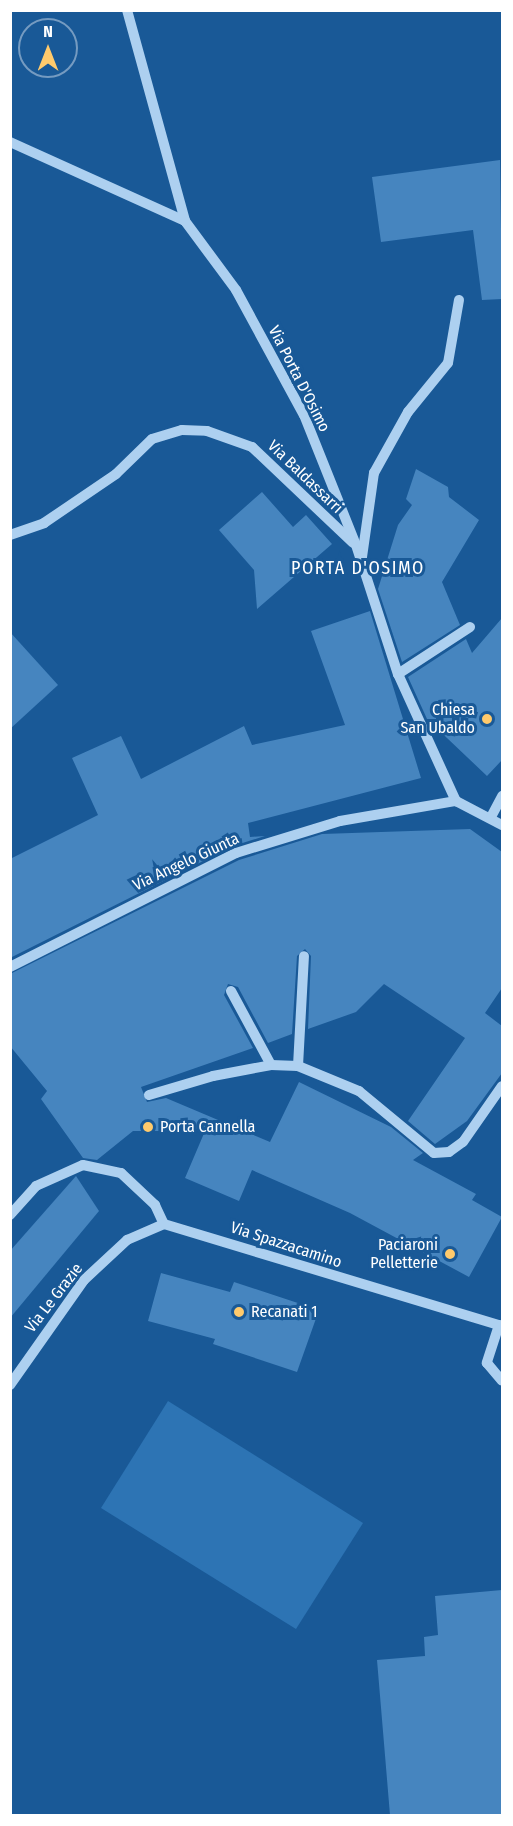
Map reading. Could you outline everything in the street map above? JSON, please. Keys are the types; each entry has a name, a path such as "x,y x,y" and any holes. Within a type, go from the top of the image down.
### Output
{"street":[{"name":"Via Porta D'Osimo","path":"127,10 185,220 236,290 304,415 356,545 398,674 456,801"},
{"path":"10,142 185,220"},
{"path":"361,560 374,473 408,412 448,363 459,300"},
{"name":"Via Baldassarri","path":"10,535 44,523 116,474 152,439 182,430 207,431 252,447 356,545"},
{"path":"398,674 470,627"},
{"path":"490,817 502,796"},
{"path":"456,801 502,825"},
{"name":"Via Angelo Giunta","path":"10,966 236,853 340,821 456,801"},
{"path":"298,1066 304,956"},
{"path":"231,991 271,1065"},
{"path":"149,1095 271,1065 298,1066 359,1091 434,1153 464,1142 502,1086"},
{"path":"10,1215 36,1186 83,1165 121,1173 155,1205 164,1224"},
{"name":"Via Spazzacamino","path":"164,1224 501,1326"},
{"name":"Via Le Grazie","path":"10,1385 84,1280 127,1240 164,1224"},
{"path":"501,1326 487,1363 502,1381"}],"shaded area":[{"path":"168,1401 363,1523 296,1629 101,1508"}],"building":[{"path":"500,160 502,299 482,300 473,230 381,242 372,177"},
{"path":"416,469 448,487 449,497 479,520 442,582 460,625 402,662 378,589 398,525 412,505 406,499"},
{"path":"262,492 293,527 306,515 332,544 257,609 254,570 219,530"},
{"path":"370,611 421,778 248,823 250,837 265,836 233,846 10,958 10,859 98,815 72,758 121,736 141,779 244,726 252,745 345,725 311,631"},
{"path":"502,618 502,760 487,776 427,719 408,677 466,639 472,653"},
{"path":"10,632 58,685 10,729"},
{"path":"470,829 502,852 502,988 485,1013 502,1026 502,1073 467,1121 435,1144 408,1121 465,1038 384,984 356,1012 308,1029 311,956 305,949 297,956 292,1034 268,1043 238,987 228,984 224,995 253,1048 141,1087 147,1102 166,1098 270,1142 299,1082 391,1127 423,1153 413,1160 476,1194 472,1200 502,1217 469,1277 350,1213 252,1170 239,1201 185,1178 205,1131 133,1131 97,1160 83,1158 41,1099 47,1091 10,1046 10,974 239,860 322,834"},
{"path":"76,1176 99,1211 10,1318 10,1251"},
{"path":"161,1273 230,1292 234,1282 319,1310 297,1372 213,1344 215,1339 148,1321"},
{"path":"502,1590 502,1815 390,1815 377,1660 425,1656 424,1637 438,1635 435,1596"}],"place":[{"name":"Chiesa San Ubaldo","path":"487,719"},
{"name":"Porta Cannella","path":"148,1127"},
{"name":"Paciaroni Pelletterie","path":"450,1254"},
{"name":"Recanati 1","path":"239,1312"}],"district":[{"name":"PORTA D'OSIMO","path":"358,568"}]}
